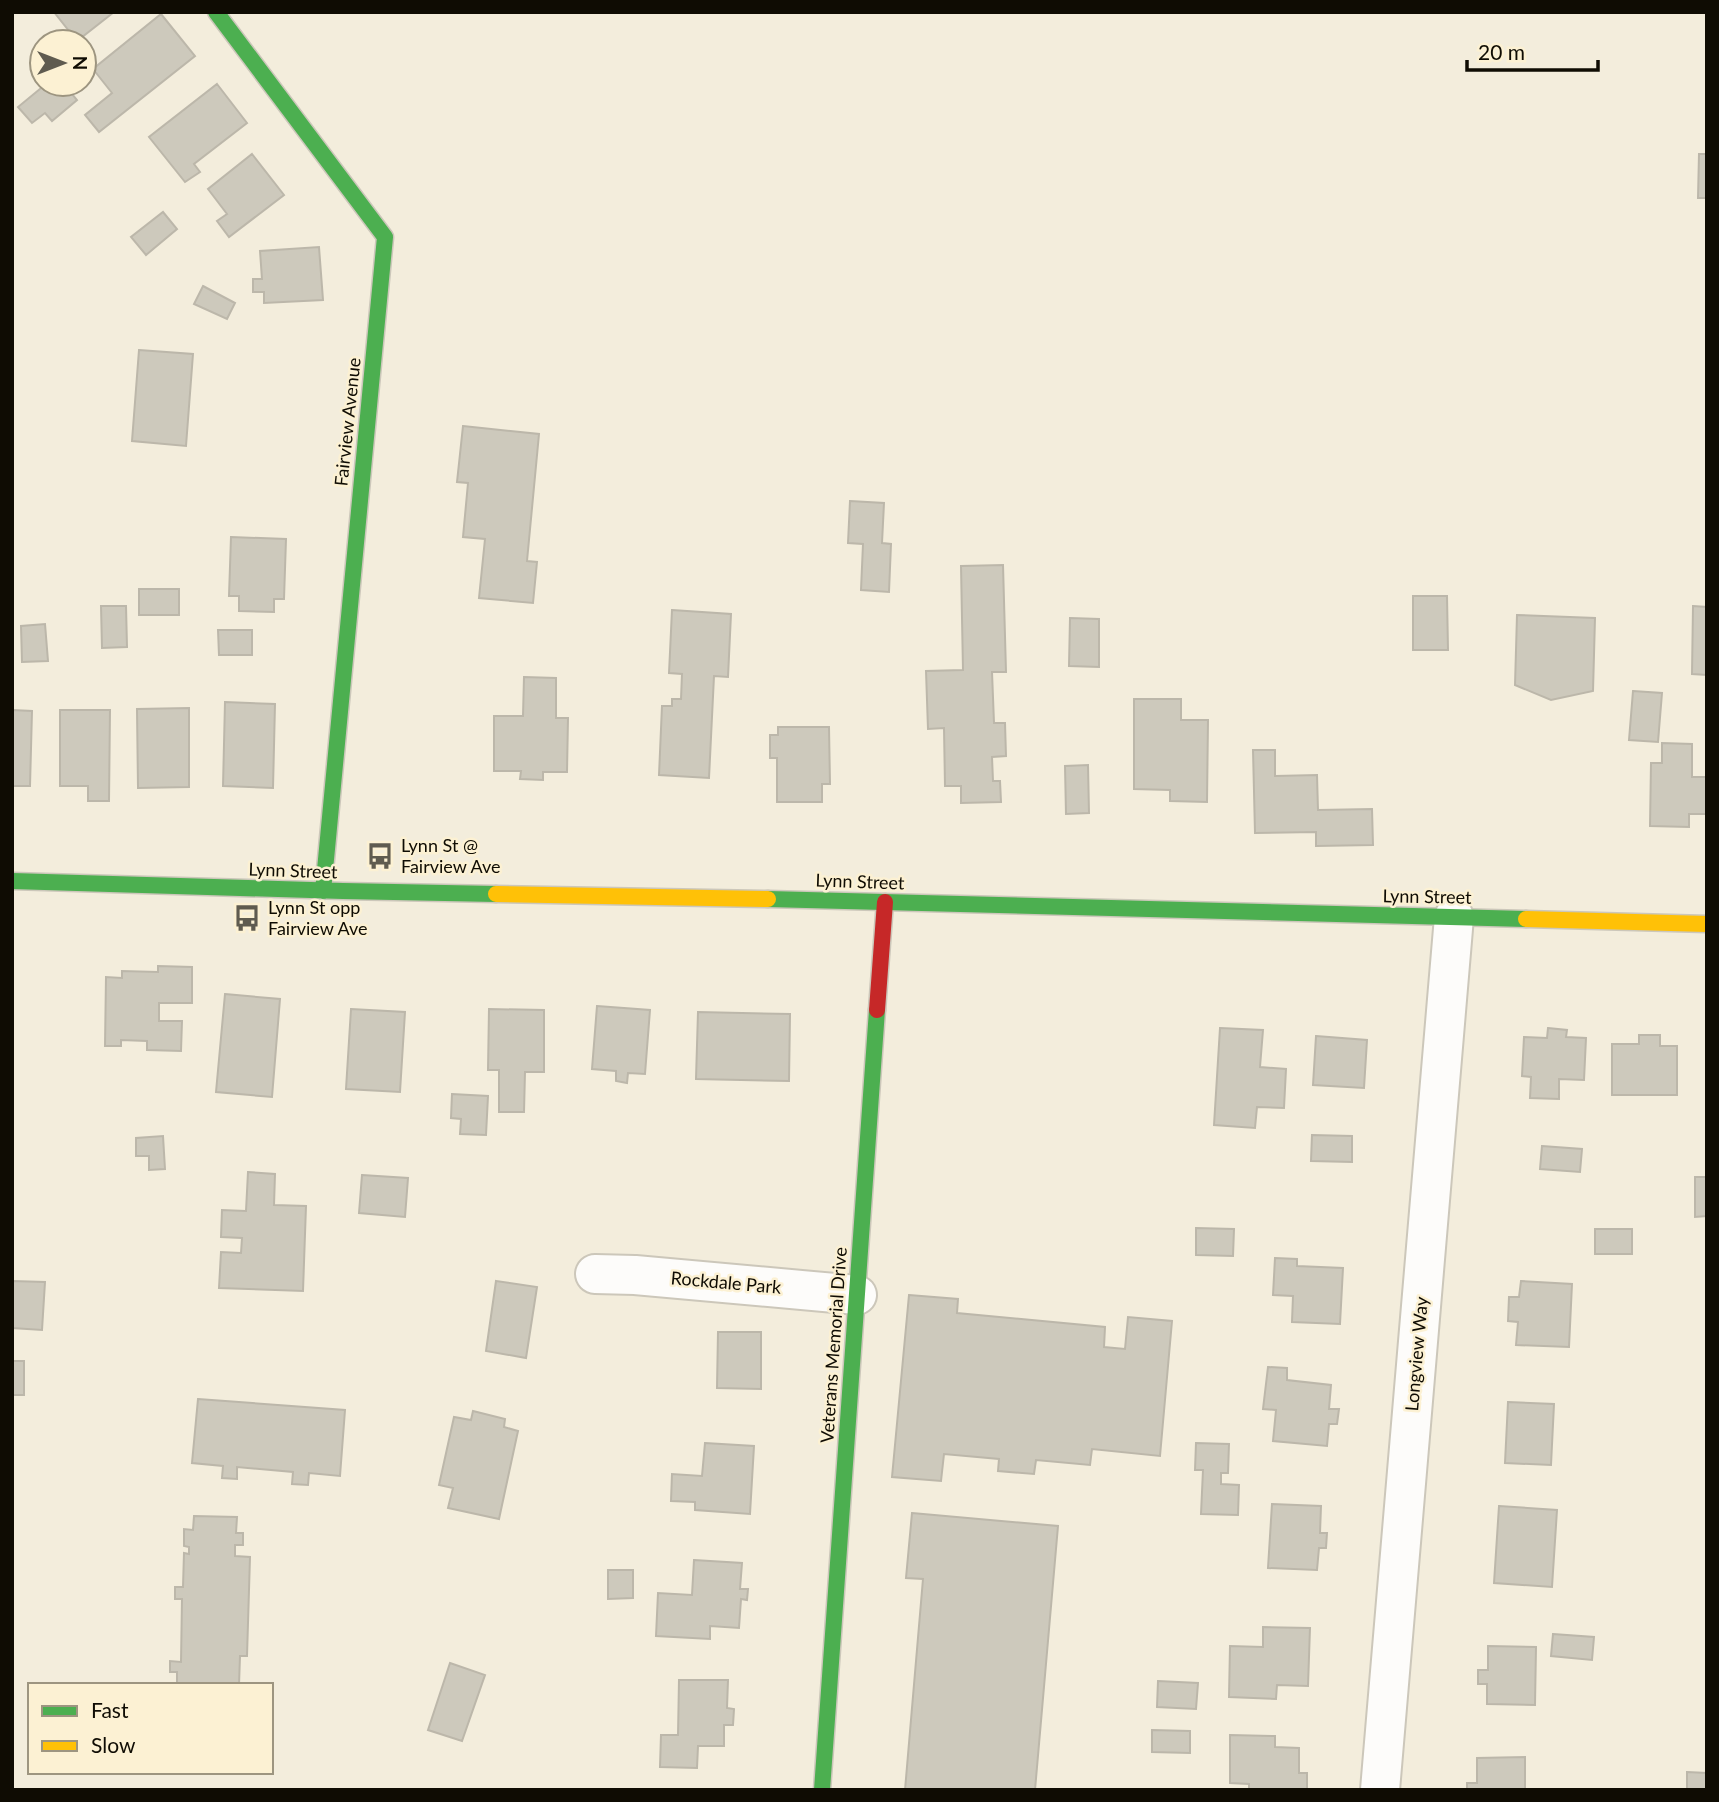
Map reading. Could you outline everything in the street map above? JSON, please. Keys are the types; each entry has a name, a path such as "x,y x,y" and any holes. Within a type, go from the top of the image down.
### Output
{"street":[{"name":"Fairview Avenue","path":"216,12 385,237 323,891"},
{"name":"Lynn Street","path":"12,881 323,891 885,902 1707,924"},
{"name":"Veterans Memorial Drive","path":"822,1790 885,902"},
{"name":"Longview Way","path":"1380,1790 1454,917"},
{"name":"Rockdale Park","path":"595,1274 635,1275 857,1295"}],"building":[{"path":"54,12 114,12 94,28 67,28"},
{"path":"161,14 195,56 99,132 85,115 112,93 98,75 98,65"},
{"path":"217,84 247,123 194,164 200,172 185,182 149,137"},
{"path":"29,98 77,100 52,121 45,113 32,123 18,107"},
{"path":"252,154 284,195 229,237 217,221 227,214 208,189"},
{"path":"1699,154 1707,154 1707,198 1698,198"},
{"path":"163,212 177,229 146,255 131,237"},
{"path":"319,247 323,300 264,303 264,292 253,292 253,279 262,279 260,251"},
{"path":"203,286 235,303 227,319 194,304"},
{"path":"139,350 193,354 186,446 132,441"},
{"path":"463,426 539,434 527,561 537,562 533,603 479,598 485,539 463,537 468,483 457,482"},
{"path":"850,501 884,503 882,543 891,544 889,592 861,590 863,544 848,543"},
{"path":"231,537 286,539 284,599 274,599 274,612 239,611 239,596 229,596"},
{"path":"1003,565 1006,672 992,672 994,723 1005,723 1006,756 992,757 993,781 1000,781 1001,802 961,803 961,786 945,786 944,728 928,729 926,671 963,670 961,566"},
{"path":"139,589 179,589 179,615 139,615"},
{"path":"1413,596 1447,596 1448,650 1413,650"},
{"path":"101,606 126,606 127,647 102,648"},
{"path":"1693,606 1707,607 1707,675 1692,674"},
{"path":"672,610 731,614 728,677 714,676 709,778 659,775 662,706 672,706 672,699 681,699 682,674 669,673"},
{"path":"1517,615 1595,618 1593,691 1551,700 1515,685"},
{"path":"1070,618 1099,619 1099,667 1069,666"},
{"path":"45,624 48,661 22,662 21,626"},
{"path":"218,630 252,630 252,655 219,655"},
{"path":"524,677 556,678 556,718 568,718 567,772 543,772 543,780 520,779 521,771 494,771 494,716 523,716"},
{"path":"1633,691 1662,693 1658,742 1629,740"},
{"path":"1134,699 1181,699 1181,720 1208,720 1207,802 1170,801 1170,790 1134,789"},
{"path":"225,702 275,704 273,788 223,786"},
{"path":"189,708 189,787 138,788 137,709"},
{"path":"12,710 32,711 30,786 12,786"},
{"path":"60,710 110,710 109,801 88,801 88,786 60,786"},
{"path":"778,727 829,727 830,784 822,784 822,802 777,802 777,758 770,758 770,735 778,735"},
{"path":"1662,743 1692,744 1692,777 1706,777 1706,814 1689,814 1689,827 1650,826 1651,763 1662,763"},
{"path":"1253,750 1275,750 1275,776 1317,775 1318,810 1372,809 1373,845 1316,846 1316,832 1255,833"},
{"path":"1088,765 1089,813 1066,814 1065,766"},
{"path":"158,966 192,967 192,1003 159,1003 159,1021 182,1021 181,1051 147,1050 147,1041 121,1040 121,1046 105,1046 106,977 122,978 122,971 158,972"},
{"path":"225,994 280,999 272,1097 216,1092"},
{"path":"597,1006 650,1010 645,1074 628,1073 627,1083 616,1081 616,1071 592,1069"},
{"path":"351,1009 405,1012 400,1092 346,1089"},
{"path":"489,1009 544,1010 544,1072 525,1072 524,1112 499,1112 499,1070 488,1070"},
{"path":"698,1012 790,1014 789,1081 696,1079"},
{"path":"1220,1028 1263,1030 1260,1067 1286,1069 1284,1108 1257,1107 1255,1128 1214,1125"},
{"path":"1548,1028 1567,1030 1566,1037 1586,1038 1584,1080 1559,1079 1559,1099 1530,1098 1531,1077 1522,1076 1524,1037 1547,1038"},
{"path":"1639,1035 1660,1035 1660,1046 1677,1046 1677,1095 1612,1095 1612,1044 1639,1044"},
{"path":"1316,1036 1367,1040 1364,1088 1313,1085"},
{"path":"452,1094 488,1096 486,1135 460,1134 461,1119 451,1118"},
{"path":"1312,1135 1352,1136 1352,1162 1311,1161"},
{"path":"163,1136 165,1169 149,1170 149,1156 136,1156 136,1138"},
{"path":"1542,1146 1582,1149 1580,1172 1540,1169"},
{"path":"248,1172 275,1174 274,1205 306,1206 303,1291 219,1288 221,1252 241,1253 242,1238 221,1237 222,1210 246,1211"},
{"path":"362,1175 408,1178 405,1217 359,1213"},
{"path":"1695,1177 1707,1177 1707,1216 1695,1217"},
{"path":"1196,1228 1234,1229 1233,1256 1196,1255"},
{"path":"1595,1229 1632,1229 1632,1254 1595,1254"},
{"path":"1275,1258 1297,1259 1297,1266 1343,1268 1340,1324 1292,1322 1293,1296 1273,1295"},
{"path":"12,1281 45,1282 42,1330 12,1328"},
{"path":"496,1281 537,1287 526,1358 486,1351"},
{"path":"1521,1281 1572,1284 1569,1347 1516,1345 1518,1322 1508,1321 1509,1297 1519,1297"},
{"path":"909,1295 958,1299 957,1313 1105,1327 1104,1347 1125,1349 1128,1317 1172,1321 1160,1456 1092,1449 1090,1465 1036,1460 1034,1474 998,1471 999,1459 944,1454 941,1481 892,1477"},
{"path":"718,1332 761,1332 761,1389 717,1388"},
{"path":"12,1361 24,1361 24,1395 12,1395"},
{"path":"1268,1367 1287,1368 1287,1380 1331,1385 1329,1409 1339,1409 1337,1424 1329,1424 1327,1446 1273,1441 1276,1410 1263,1409"},
{"path":"198,1399 345,1410 340,1476 309,1473 308,1485 292,1484 293,1472 237,1467 237,1479 222,1478 223,1466 192,1463"},
{"path":"1508,1402 1554,1404 1551,1465 1505,1463"},
{"path":"473,1411 505,1419 504,1427 518,1431 499,1519 448,1508 453,1488 439,1485 454,1417 471,1420"},
{"path":"705,1443 754,1446 750,1514 695,1510 695,1502 671,1501 672,1474 702,1476"},
{"path":"1196,1443 1229,1444 1228,1473 1221,1473 1221,1484 1239,1485 1238,1515 1201,1514 1203,1470 1195,1470"},
{"path":"1272,1504 1321,1506 1320,1533 1327,1533 1326,1548 1319,1548 1317,1570 1268,1568"},
{"path":"1499,1506 1557,1510 1552,1587 1494,1583"},
{"path":"912,1513 1058,1526 1035,1790 905,1790 923,1579 906,1578"},
{"path":"194,1516 237,1517 236,1533 243,1533 243,1545 235,1545 235,1556 250,1557 247,1656 240,1656 239,1683 177,1683 177,1672 170,1672 170,1661 181,1662 182,1599 175,1599 175,1587 183,1587 184,1553 189,1554 189,1547 184,1546 184,1529 193,1530"},
{"path":"694,1560 742,1563 740,1589 748,1589 747,1600 741,1599 739,1628 710,1626 710,1639 656,1636 658,1593 692,1595"},
{"path":"608,1570 633,1570 633,1598 608,1599"},
{"path":"1263,1627 1310,1628 1308,1686 1277,1685 1276,1699 1229,1697 1230,1646 1263,1647"},
{"path":"1553,1634 1594,1637 1592,1660 1551,1656"},
{"path":"1488,1646 1536,1647 1535,1705 1487,1704 1487,1684 1478,1684 1478,1670 1488,1670"},
{"path":"450,1663 485,1675 462,1741 428,1730"},
{"path":"679,1680 728,1680 727,1708 734,1709 733,1725 724,1725 724,1746 698,1746 697,1768 660,1767 661,1735 678,1735"},
{"path":"1158,1681 1198,1683 1196,1709 1157,1707"},
{"path":"1152,1730 1190,1731 1190,1753 1152,1752"},
{"path":"1230,1735 1275,1736 1275,1747 1299,1748 1299,1773 1307,1773 1307,1790 1249,1790 1249,1784 1230,1783"},
{"path":"1525,1757 1525,1790 1467,1790 1467,1783 1477,1783 1477,1758"},
{"path":"1687,1772 1707,1773 1707,1790 1687,1790"}],"traffic: fast":[{"path":"216,12 385,237 323,891"},
{"path":"12,881 496,894"},
{"path":"768,899 1526,919"},
{"path":"822,1790 877,1010"}],"traffic: slow":[{"path":"496,894 768,899"},
{"path":"1526,919 1707,924"}],"traffic: jam":[{"path":"877,1010 885,902"}],"place":[{"name":"Lynn St @ Fairview Ave","path":"380,856"},
{"name":"Lynn St opp Fairview Ave","path":"247,918"}]}
